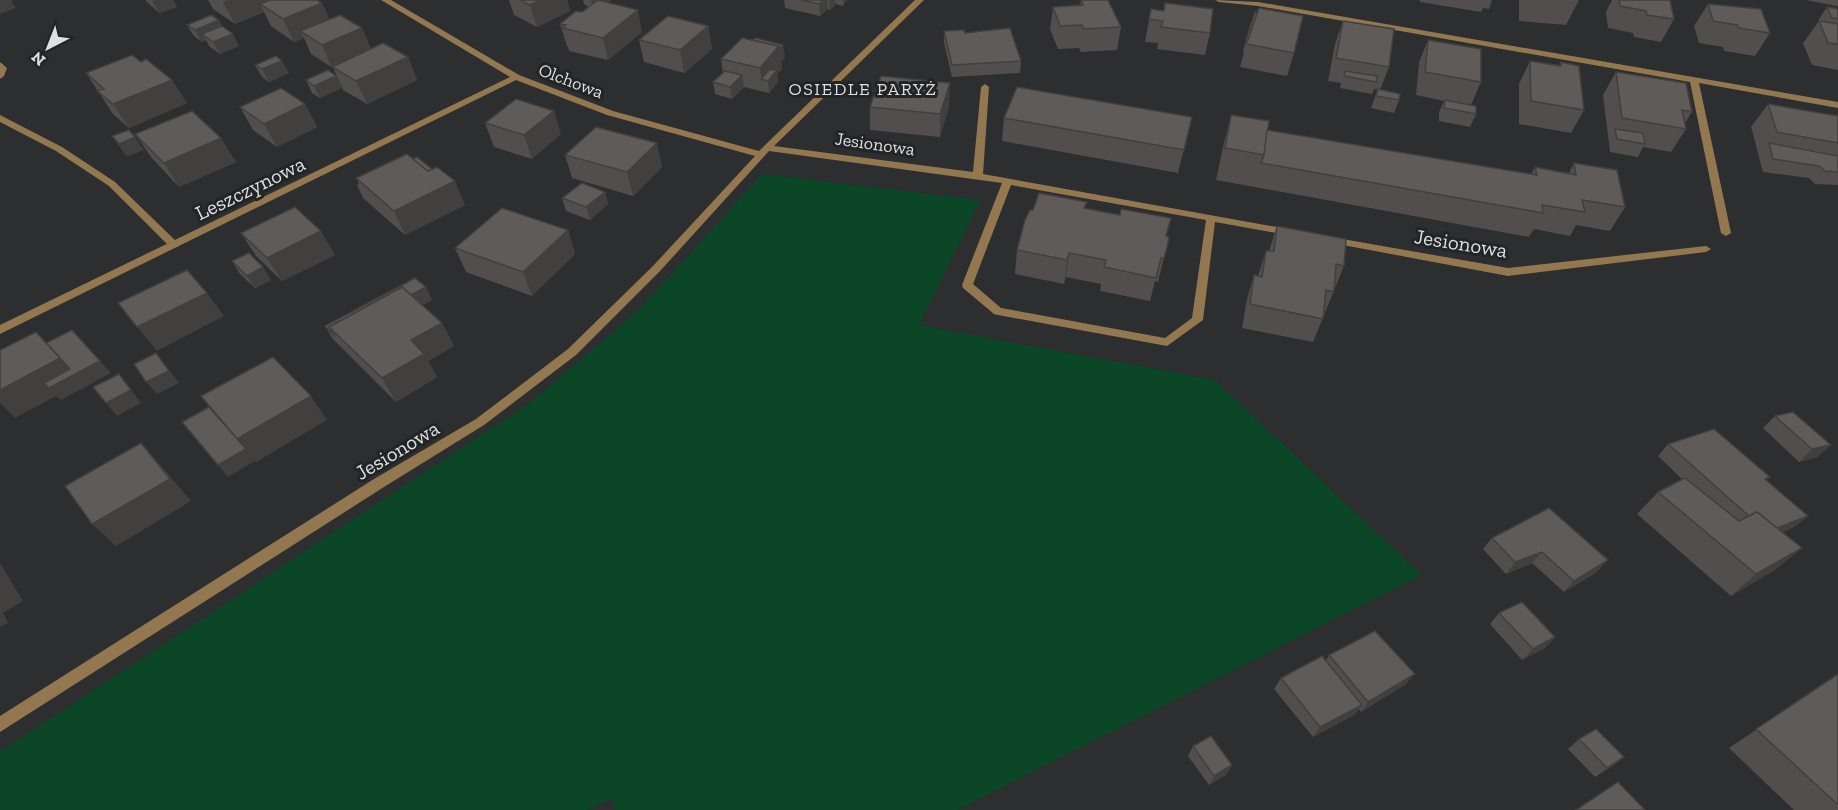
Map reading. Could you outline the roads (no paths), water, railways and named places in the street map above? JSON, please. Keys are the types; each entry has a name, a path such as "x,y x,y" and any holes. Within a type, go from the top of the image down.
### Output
{"street":[{"name":"Olchowa","path":"385,0 516,77 610,113 764,151"},
{"name":"Jesionowa","path":"0,725 379,483 480,422 572,352 657,268 764,151 920,0"},
{"path":"1219,0 1258,4 1838,105"},
{"path":"0,65 3,68 0,76"},
{"name":"Leszczynowa","path":"0,330 516,77"},
{"path":"1694,79 1726,233"},
{"path":"978,176 986,87"},
{"path":"0,118 59,149 112,184 174,245"},
{"name":"Jesionowa","path":"764,151 978,176 1303,235"},
{"path":"1008,181 967,285 998,311 1167,342 1197,320 1211,218"},
{"name":"Jesionowa","path":"1314,237 1508,272 1706,249"}],"district":[{"name":"OSIEDLE PARYŻ","path":"863,89"}]}
